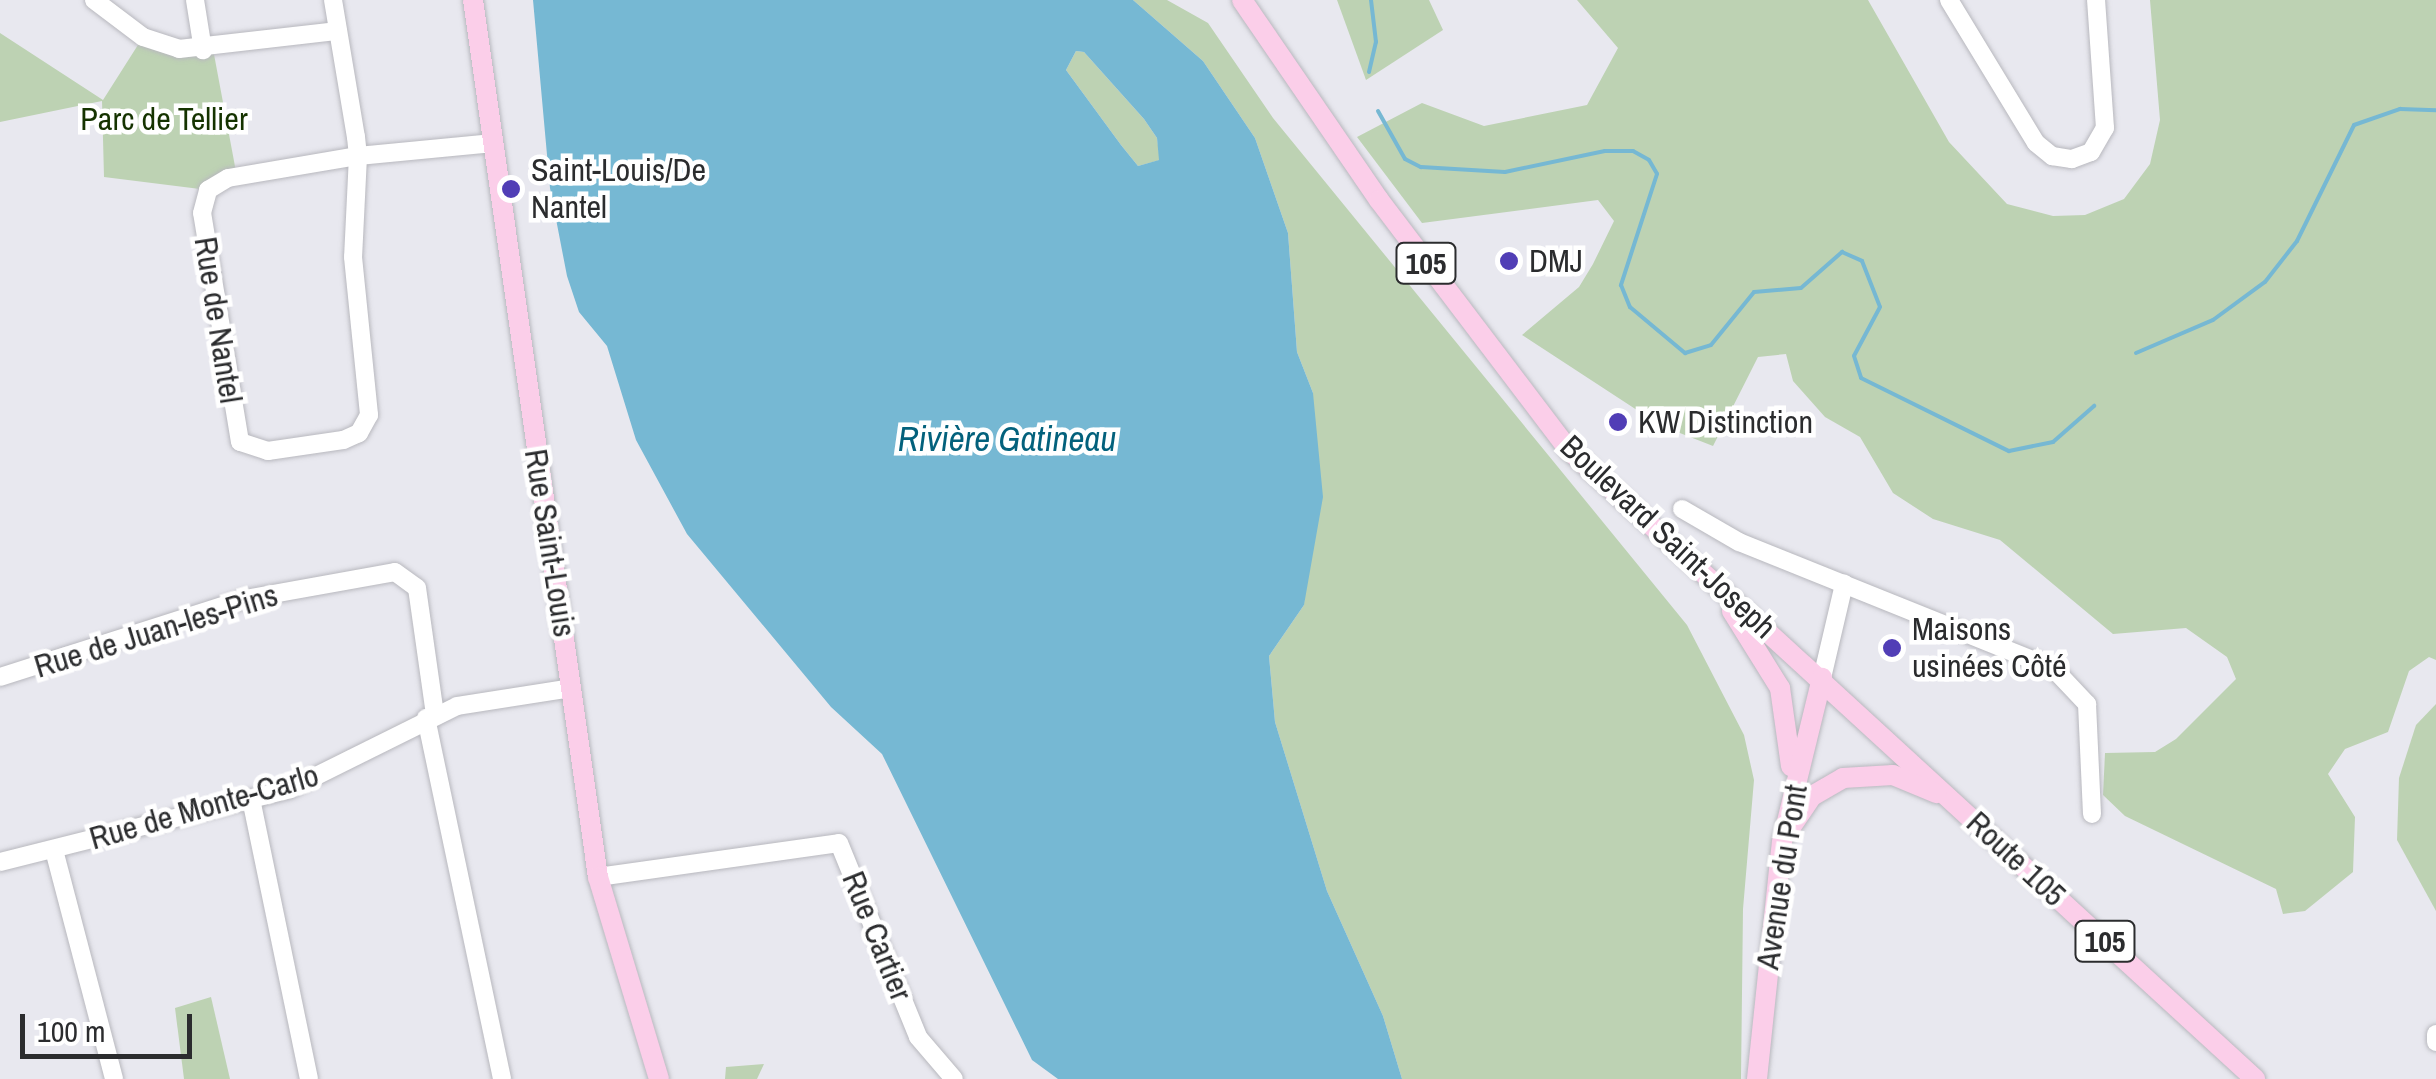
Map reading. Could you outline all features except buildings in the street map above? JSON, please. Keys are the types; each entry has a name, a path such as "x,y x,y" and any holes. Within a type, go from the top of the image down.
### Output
{"main road":[{"name":"Rue Saint-Louis","path":"472,0 598,877 659,1079"},
{"name":"Boulevard Saint-Joseph","path":"1242,0 1379,200 1538,412 1631,510 1822,678"},
{"path":"1631,510 1730,608 1780,688 1792,750 1782,842"},
{"name":"Route 105","path":"1822,678 2254,1079"},
{"name":"Avenue du Pont","path":"1757,1079 1782,842 1822,678"},
{"path":"1782,842 1812,796 1842,778 1893,775 1956,803"}],"street":[{"path":"94,0 154,42 203,50 338,31"},
{"path":"195,0 203,50"},
{"path":"333,0 358,156"},
{"path":"1950,0 2036,143 2052,156 2072,159 2091,152 2105,128 2096,0"},
{"name":"Rue de Nantel","path":"358,156 353,257 367,422 343,440 253,449 234,427 204,196 228,178 358,156 493,143"},
{"path":"1682,509 1706,527 2030,658 2070,681 2091,719 2092,814"},
{"name":"Rue de Juan-les-Pins","path":"0,678 245,599 394,572 417,588 431,716 502,1079"},
{"path":"1822,678 1844,584"},
{"name":"Rue de Monte-Carlo","path":"0,862 251,800 316,780 431,716 572,688"},
{"path":"251,800 308,1079"},
{"name":"Rue Cartier","path":"598,877 839,843 918,1037 954,1079"},
{"path":"54,850 114,1079"},
{"path":"2436,1034 2436,1042"}],"green space":[{"path":"1133,0 1167,0 1208,23 1273,118 1687,625 1744,735 1754,780 1743,909 1741,1079 1402,1079 1383,1016 1327,891 1275,722 1269,656 1304,605 1313,393 1297,352 1288,233 1255,138 1203,61"},
{"path":"1337,0 1429,0 1443,30 1366,80"},
{"path":"1577,0 1868,0 1949,142 2007,204 2053,216 2085,215 2124,199 2150,164 2160,120 2150,0 2436,0 2436,660 2429,657 2409,671 2388,732 2345,749 2328,774 2355,817 2353,872 2305,911 2283,914 2276,889 2125,816 2103,795 2105,753 2155,752 2176,739 2236,679 2227,657 2186,628 2113,634 2000,540 1933,519 1893,493 1860,437 1825,417 1793,381 1786,354 1758,357 1713,446 1662,426 1656,415 1643,414 1522,335 1579,287 1593,264 1614,221 1598,200 1422,223 1357,137 1422,103 1484,126 1587,105 1618,48"},
{"name":"Parc de Tellier","path":"0,33 103,100 143,37 213,49 237,177 208,190 104,177 102,101 0,122"},
{"path":"1076,51 1084,52 1144,119 1157,138 1160,160 1138,166 1121,145 1066,70"},
{"path":"2436,704 2436,911 2397,840 2399,778 2416,725"},
{"path":"211,997 230,1079 184,1079 175,1008"},
{"path":"764,1064 757,1079 725,1079 726,1067"}],"water":[{"name":"Rivière Gatineau","path":"533,0 1133,0 1203,61 1255,138 1288,233 1297,352 1313,393 1323,497 1304,605 1269,656 1275,722 1327,891 1383,1016 1402,1079 1058,1079 1032,1060 882,754 831,707 687,534 636,440 607,346 579,312 567,276 550,188","holes":["1076,51 1084,52 1144,119 1157,138 1159,160 1138,166 1066,70"]}],"waterway":[{"path":"1369,72 1376,42 1371,0"},
{"path":"2136,353 2213,320 2265,282 2297,241 2354,125 2400,109 2436,110"},
{"path":"1378,111 1405,159 1421,167 1505,172 1605,151 1633,151 1649,160 1657,174 1621,285 1630,307 1685,353 1711,345 1754,292 1801,288 1842,252 1862,261 1880,307 1854,356 1861,378 2009,451 2053,442 2094,406"}],"place":[{"name":"Saint-Louis/De Nantel","path":"511,189"},
{"name":"DMJ","path":"1509,261"},
{"name":"KW Distinction","path":"1618,422"},
{"name":"Maisons usinées Côté","path":"1892,648"}]}
